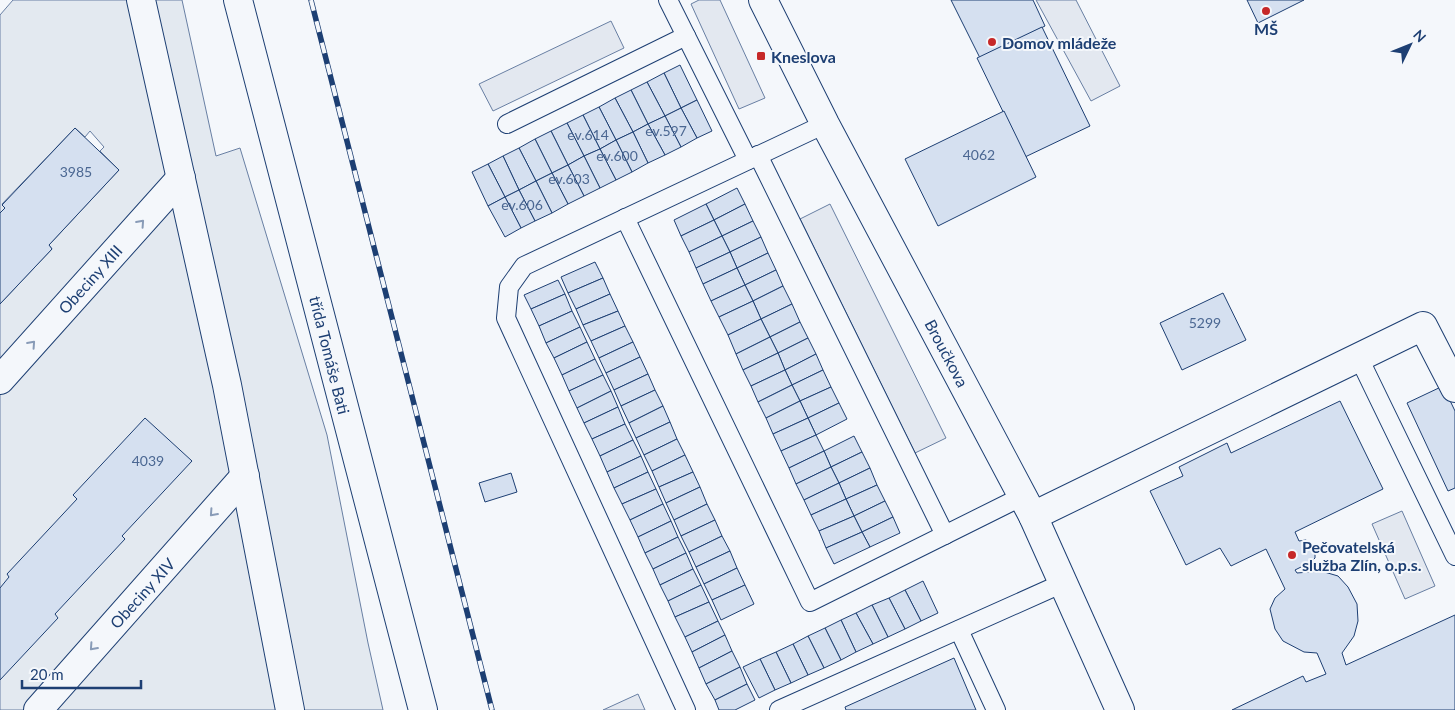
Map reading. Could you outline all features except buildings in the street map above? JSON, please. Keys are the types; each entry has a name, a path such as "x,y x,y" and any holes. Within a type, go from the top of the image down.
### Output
{"street":[{"path":"141,0 227,385 290,710"},
{"name":"třída Tomáše Bati","path":"238,0 423,710"},
{"name":"Broučkova","path":"764,0 825,124 1028,506 1120,710"},
{"name":"Obeciny XIII","path":"0,380 181,178"},
{"path":"1028,506 1360,358 1423,326 1455,388"},
{"name":"Obeciny XIV","path":"38,710 245,476"}],"lane":[{"path":"668,0 753,157 945,535"},
{"path":"507,124 686,36"},
{"path":"686,710 506,318 509,287 524,266 825,124"},
{"path":"625,218 810,602 945,535 1028,506"},
{"path":"1360,358 1455,556"},
{"path":"779,710 1063,583"},
{"path":"959,630 996,710"}],"shaded area":[{"path":"13,0 182,0 216,156 240,148 327,435 383,710 0,710 0,304 52,249 49,245 119,170 100,151 104,147 90,131 85,137 75,128 2,204 5,208 0,213 0,15"},
{"path":"699,0 720,0 765,98 739,109 691,4"},
{"path":"1036,0 1076,0 1120,86 1091,101"},
{"path":"611,21 624,48 493,111 479,84"},
{"path":"830,204 946,438 915,453 800,219"},
{"path":"1402,511 1435,586 1405,599 1372,524"},
{"path":"638,694 645,710 603,710"}],"railway":[{"path":"311,0 492,710"}],"place":[{"name":"MŠ","path":"1266,11"},
{"name":"Domov mládeže","path":"992,42"},
{"name":"Kneslova","path":"761,56"},
{"name":"Pečovatelská služba Zlín, o.p.s.","path":"1292,555"}]}
